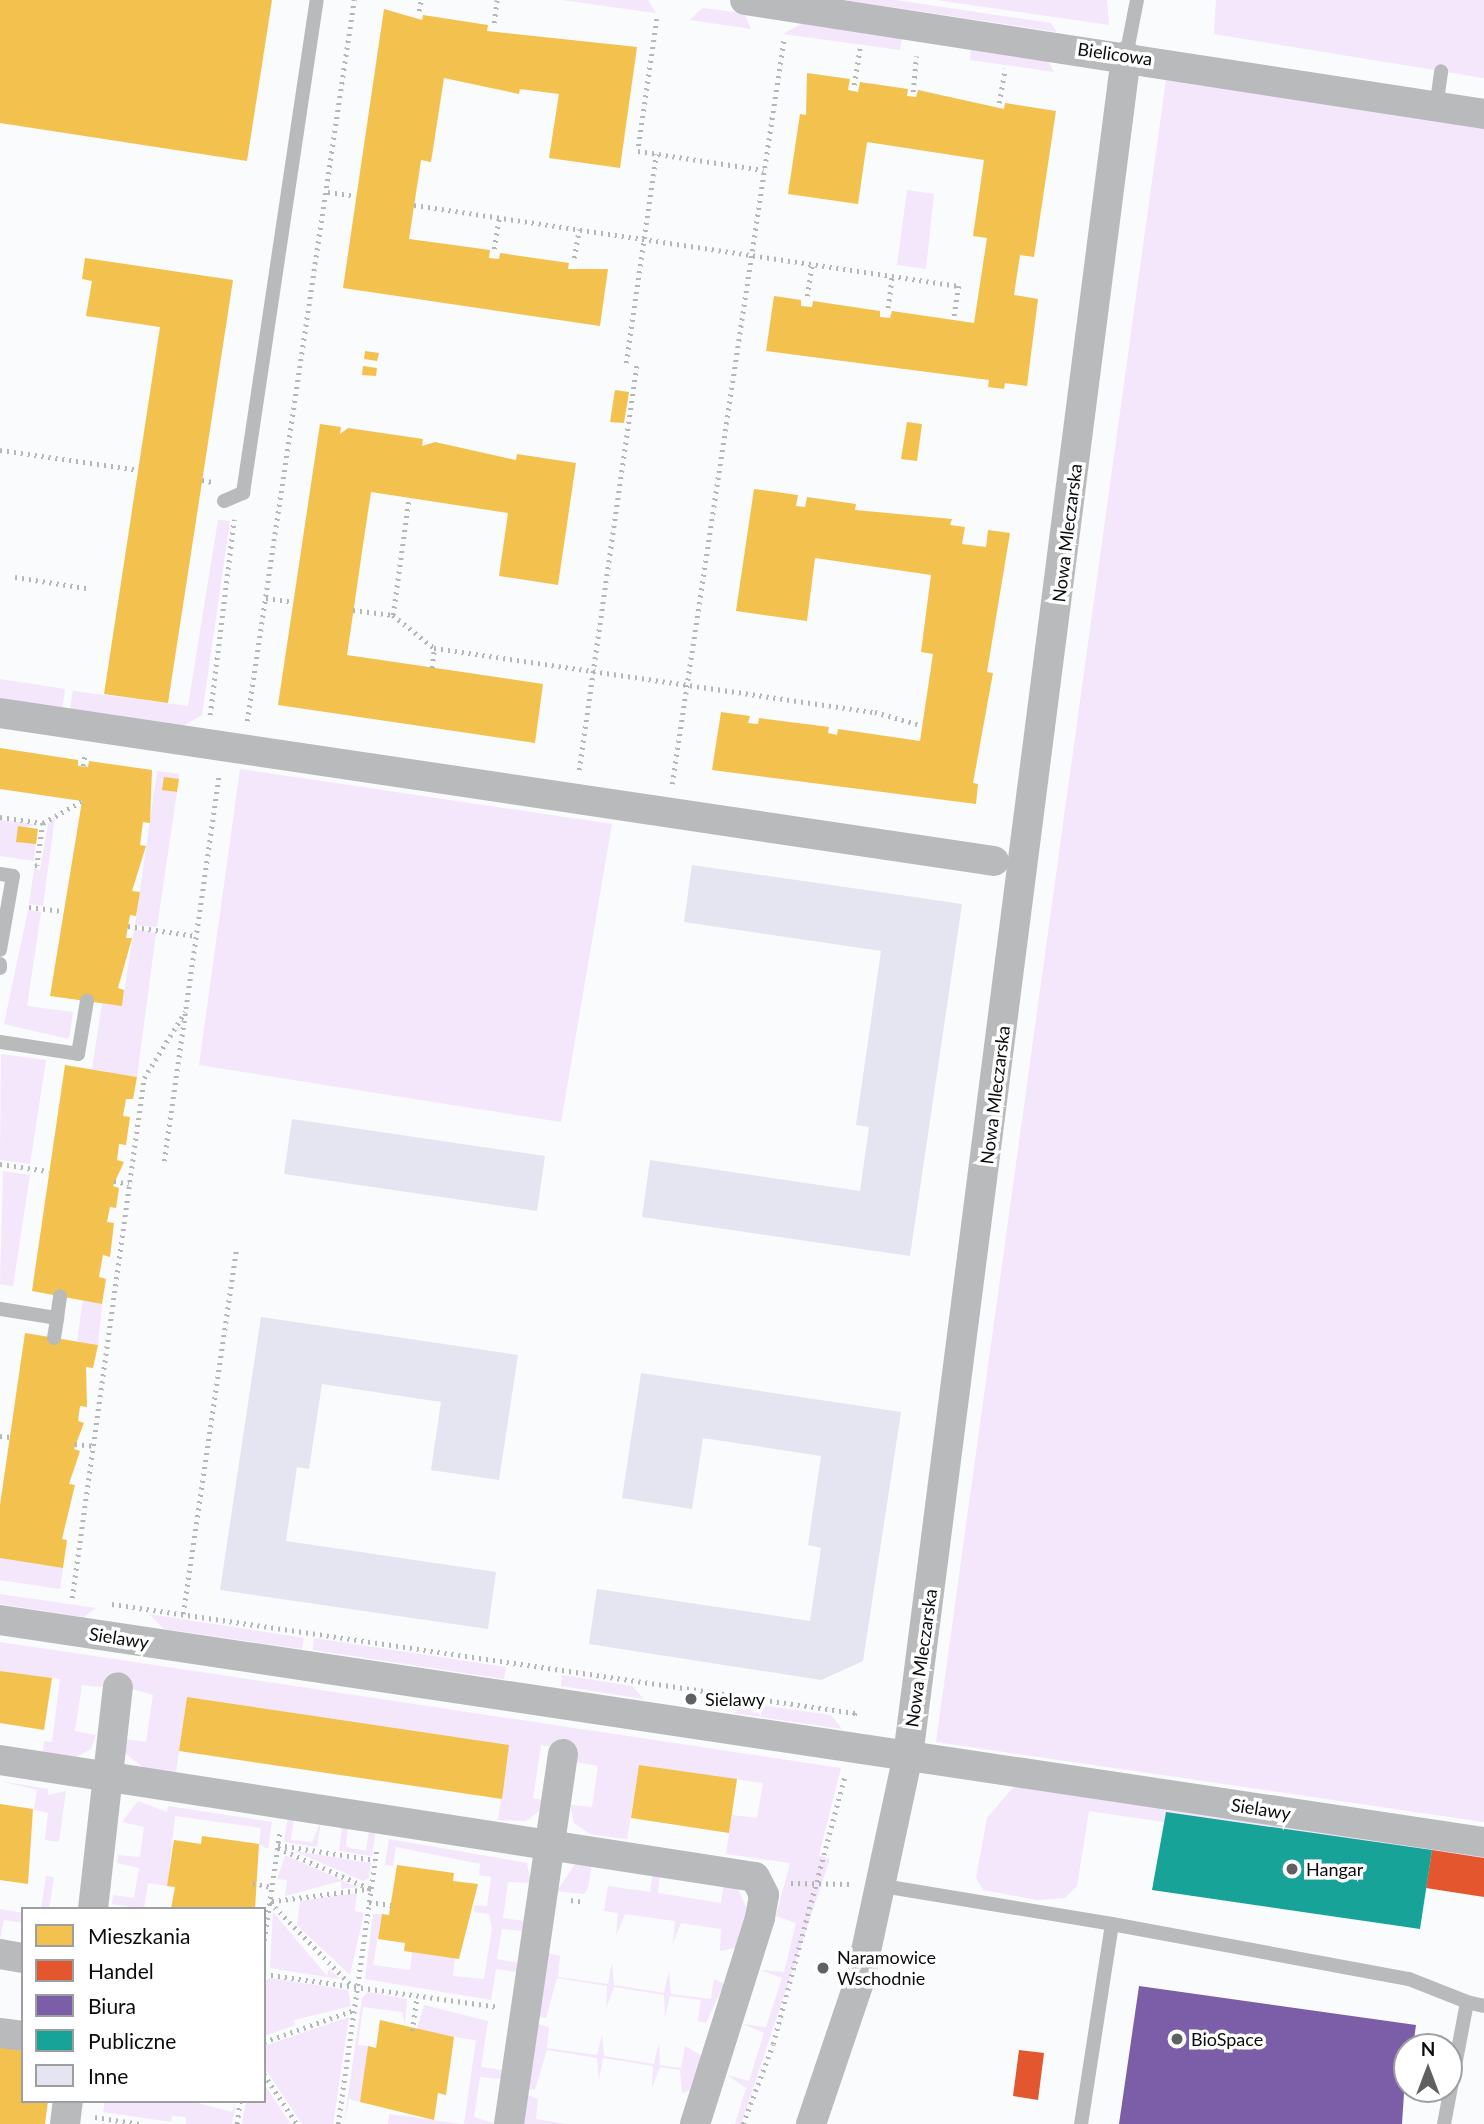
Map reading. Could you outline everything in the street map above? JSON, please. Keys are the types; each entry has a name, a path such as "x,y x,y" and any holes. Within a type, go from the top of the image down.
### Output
{"street":[{"name":"Bielicowa","path":"745,0 1126,56 1484,114"},
{"name":"Nowa Mleczarska","path":"811,2124 860,1979 883,1886 908,1756 1126,56"},
{"path":"0,713 994,861"},
{"name":"Sielawy","path":"0,1620 1484,1842"},
{"path":"93,1907 118,1686"},
{"path":"509,2124 563,1754"},
{"path":"0,1760 743,1871 762,1885 760,1918 695,2124"},
{"path":"0,1954 21,1958"},
{"path":"0,2032 21,2036"}],"lane":[{"path":"224,501 243,493 317,0"},
{"path":"1126,56 1137,0"},
{"path":"1436,108 1441,71"},
{"path":"0,874 13,877 0,950"},
{"path":"0,1042 78,1054 87,1001"},
{"path":"54,1338 61,1296"},
{"path":"0,1309 57,1318"},
{"path":"883,1886 1112,1924 1409,1979 1466,2002 1484,2006"},
{"path":"1081,2124 1112,1924"},
{"path":"1444,2124 1466,2002"}],"path":[{"path":"164,1161 196,936 266,598 328,192 354,0"},
{"path":"419,11 421,0"},
{"path":"494,23 497,0"},
{"path":"657,19 638,151 764,170"},
{"path":"668,813 784,37"},
{"path":"854,85 860,48"},
{"path":"913,92 916,56"},
{"path":"999,103 1005,68"},
{"path":"626,363 656,154"},
{"path":"328,192 356,196"},
{"path":"414,205 959,286 954,317"},
{"path":"494,249 499,218"},
{"path":"574,258 579,229"},
{"path":"807,296 812,264"},
{"path":"888,308 892,276"},
{"path":"575,799 637,364"},
{"path":"0,450 138,471"},
{"path":"393,615 409,498"},
{"path":"15,577 86,588"},
{"path":"266,598 293,602"},
{"path":"354,610 393,615 434,649 875,712 917,724"},
{"path":"432,668 434,649"},
{"path":"43,823 82,802"},
{"path":"25,907 63,911"},
{"path":"128,926 196,936"},
{"path":"72,1598 144,1077 185,1012"},
{"path":"0,1164 49,1171"},
{"path":"114,1181 129,1184"},
{"path":"183,1614 236,1251"},
{"path":"0,1436 10,1437"},
{"path":"75,1444 93,1446"},
{"path":"124,1606 855,1713 850,1747 818,1883 743,2124"},
{"path":"266,1927 282,1819"},
{"path":"338,2124 355,1987 380,1833"},
{"path":"278,1846 375,1860"},
{"path":"278,1846 371,1889"},
{"path":"253,1883 272,1887"},
{"path":"762,1885 818,1883 883,1886"},
{"path":"270,1902 371,1889"},
{"path":"270,1902 355,1987"},
{"path":"369,1902 391,1905"},
{"path":"266,1974 526,2011"},
{"path":"412,2031 417,1996"},
{"path":"266,2041 354,2010"},
{"path":"266,2077 297,2124"},
{"path":"237,2124 240,2103"},
{"path":"67,2113 139,2124"}],"shaded area":[{"path":"562,0 648,0 656,13 655,13"},
{"path":"845,0 895,0 1051,23 1057,32"},
{"path":"936,0 1107,0 1109,25"},
{"path":"1216,0 1484,0 1484,78 1214,34"},
{"path":"702,8 744,13 751,29 690,20"},
{"path":"805,22 902,37 900,50 783,34"},
{"path":"971,48 1047,59 1054,72 970,60"},
{"path":"1166,80 1484,119 1484,1822 936,1742"},
{"path":"907,190 934,194 926,269 897,265"},
{"path":"218,520 230,521 202,715 181,727 69,713 73,691 188,706"},
{"path":"0,679 65,689 62,711 0,702"},
{"path":"240,769 612,824 561,1122 199,1065"},
{"path":"157,771 179,774 179,779 164,778 163,790 177,792 157,927 135,925"},
{"path":"55,817 43,906 29,904 34,869 40,870 48,824"},
{"path":"0,820 39,825 18,827 17,842 36,844 34,861 0,856"},
{"path":"28,910 41,912 27,1006 73,1012 69,1039 4,1024"},
{"path":"134,929 156,933 137,1077 92,1069 102,1003 122,1005"},
{"path":"1,1054 46,1060 30,1164 0,1160"},
{"path":"3,1171 30,1175 13,1286 0,1284"},
{"path":"83,1300 102,1304 98,1345 77,1341"},
{"path":"0,1558 63,1568 60,1589 0,1580"},
{"path":"0,1594 96,1608 84,1617 0,1604"},
{"path":"149,1614 304,1638 302,1649 164,1629"},
{"path":"314,1638 506,1667 504,1679 313,1650"},
{"path":"0,1642 841,1768 819,1855 830,1859 741,2124 735,2124 746,2088 727,2075 749,2081 764,2033 743,2024 766,2027 782,1978 761,1970 784,1972 796,1923 776,1916 790,1863 726,1854 732,1815 757,1818 763,1783 639,1765 627,1839 590,1834 574,1823 570,1805 592,1807 598,1766 576,1762 577,1751 541,1745 533,1798 542,1800 540,1810 526,1821 498,1820 509,1745 187,1697 176,1772 144,1768 126,1754 125,1739 146,1742 153,1695 106,1681 102,1687 82,1685 75,1731 96,1735 91,1749 76,1757 43,1753 44,1741 52,1742 60,1679 0,1671"},
{"path":"562,1675 632,1686 644,1699 561,1686"},
{"path":"746,1703 831,1715 842,1729 734,1713"},
{"path":"0,1781 48,1789 48,1795 66,1791 59,1842 45,1840 48,1813 34,1810 37,1790"},
{"path":"1016,1784 1484,1854 1484,1860 1165,1814 1164,1822 1089,1811 1077,1886 1065,1898 1037,1900 983,1890 976,1878 987,1818"},
{"path":"138,1801 167,1812 168,1806 272,1822 268,1849 259,1844 261,1828 175,1816 167,1886 148,1883 144,1907 131,1907 112,1904 113,1895 134,1898 139,1868 117,1863 118,1855 140,1857 144,1827 122,1822"},
{"path":"288,1816 294,1818 291,1840 312,1842 321,1821 317,1847 284,1842"},
{"path":"342,1825 348,1828 346,1847 366,1851 369,1830 376,1830 372,1856 339,1851"},
{"path":"389,1839 527,1863 531,1883 508,1882 503,1918 524,1921 522,1931 502,1929 497,1959 519,1963 517,1972 496,1969 491,2000 365,1979 373,1914 382,1914 373,1965 410,1970 412,1952 455,1958 453,1976 484,1979 492,1928 489,1914 474,1912 475,1905 487,1906 491,1877 479,1875 480,1864 396,1847 393,1866 385,1865"},
{"path":"294,1851 371,1863 369,1878 363,1881"},
{"path":"285,1856 357,1887 341,1889 341,1881 285,1896 287,1880 277,1879"},
{"path":"575,1864 592,1864 588,1888 584,1894 557,1891"},
{"path":"653,1872 660,1873 658,1893 721,1903 724,1882 738,1889 748,1911 738,1947 720,1951 721,1929 681,1923 673,1943 675,1921 625,1914 616,1936 618,1913 604,1911 608,1886 650,1892"},
{"path":"46,1876 54,1877 49,1907 41,1907"},
{"path":"357,1893 355,1911 364,1913 350,1975 297,1925 300,1901"},
{"path":"0,1909 21,1913 21,1923 4,1920 0,1939"},
{"path":"273,1912 327,1976 329,1969 340,1979 270,1968"},
{"path":"548,1953 560,1956 558,1977 608,1984 612,1963 614,1985 664,1993 669,1970 671,1994 711,1999 714,1979 724,1984 706,2023 698,2021 701,2000 670,1996 665,2017 664,1995 614,1987 606,2008 607,1986 557,1978 546,2018 538,2017"},
{"path":"271,1978 348,1990 351,2006 294,2020 295,2025 266,2035 266,1980"},
{"path":"368,1992 407,1999 405,2024 402,2012 363,2007 358,2045 368,2046 360,2102 349,2099 344,2124 362,1998"},
{"path":"424,2005 488,2021 481,2067 502,2070 501,2079 480,2077 474,2117 496,2124 464,2124 476,2040 416,2032"},
{"path":"349,2017 333,2124 302,2124 266,2070 266,2045"},
{"path":"537,2024 549,2027 547,2048 597,2055 602,2034 604,2056 654,2064 659,2042 660,2065 681,2068 685,2046 702,2056 691,2090 682,2093 680,2070 660,2067 652,2088 653,2066 603,2058 599,2080 597,2058 547,2050 535,2090 528,2089"},
{"path":"266,2087 291,2124 242,2124 246,2103 266,2103"},
{"path":"527,2095 538,2099 536,2119 566,2124 523,2124"},
{"path":"105,2103 198,2103 232,2112 236,2103 232,2124 186,2124 186,2117 172,2116 171,2122 103,2112"},
{"path":"389,2114 461,2124 388,2124"}],"building: Mieszkania":[{"path":"0,0 272,0 247,161 0,123"},
{"path":"384,9 422,20 423,15 488,25 487,31 637,47 620,168 549,158 559,94 520,89 519,94 444,78 431,162 421,160 409,239 490,250 489,258 499,259 500,253 569,263 568,269 608,269 600,326 343,288"},
{"path":"807,73 850,79 848,90 858,92 860,82 908,89 907,96 916,97 918,90 1004,109 1005,103 1056,111 1034,257 1020,255 1014,295 1038,299 1027,386 1005,383 1004,389 988,387 989,380 766,351 774,296 801,300 801,306 812,307 813,301 880,311 880,317 890,318 892,311 974,323 987,238 973,236 984,160 867,142 858,204 788,194 800,114 806,115"},
{"path":"85,258 233,280 168,703 104,694 160,327 86,316 92,281 82,279"},
{"path":"365,351 379,353 377,361 364,359"},
{"path":"363,366 377,368 376,376 362,375"},
{"path":"615,390 629,392 624,423 610,422"},
{"path":"907,422 922,424 917,461 901,459"},
{"path":"320,424 341,427 340,434 348,428 423,439 422,446 435,442 516,460 517,454 576,463 558,585 499,576 508,513 371,492 363,545 347,655 543,684 535,743 278,705"},
{"path":"754,489 798,495 796,506 805,507 807,497 856,504 855,510 952,519 950,525 965,527 962,544 986,547 988,530 1010,533 987,672 993,673 973,783 978,784 976,804 712,770 721,712 750,716 748,723 758,724 759,718 829,727 828,733 837,735 838,729 920,741 933,654 921,652 931,575 815,558 807,621 736,611"},
{"path":"0,748 78,760 78,766 88,767 89,761 152,770 150,823 143,822 140,845 146,846 132,891 140,892 136,916 130,915 126,938 132,938 118,988 124,990 122,1006 50,996 82,801 0,789"},
{"path":"164,777 179,779 177,792 162,790"},
{"path":"18,826 38,829 36,844 16,842"},
{"path":"65,1065 137,1077 133,1099 126,1099 123,1116 130,1117 126,1145 119,1144 117,1160 124,1162 113,1186 119,1188 116,1208 110,1207 107,1222 114,1223 110,1257 103,1255 99,1277 106,1279 102,1304 32,1291"},
{"path":"25,1333 98,1345 93,1368 86,1367 87,1407 80,1406 78,1421 84,1423 74,1449 80,1451 69,1484 75,1485 62,1539 67,1540 63,1568 0,1558 0,1505"},
{"path":"0,1671 52,1678 44,1730 0,1723"},
{"path":"187,1697 509,1745 502,1799 179,1751"},
{"path":"639,1765 737,1779 729,1833 631,1818"},
{"path":"0,1804 33,1809 28,1884 0,1880"},
{"path":"202,1836 259,1844 255,1907 171,1907 175,1887 167,1886 174,1840 201,1844"},
{"path":"397,1865 454,1873 453,1881 478,1884 459,1959 404,1951 405,1943 378,1939 382,1914 389,1915"},
{"path":"380,2020 454,2037 446,2095 438,2093 434,2120 360,2102 368,2046 376,2048"},
{"path":"0,2047 21,2051 21,2103 48,2103 45,2124 0,2124"}],"building: Handel":[{"path":"1432,1850 1484,1858 1484,1897 1426,1888"},
{"path":"1019,2050 1044,2053 1038,2100 1013,2096"}],"building: Biura":[{"path":"1139,1986 1416,2025 1415,2033 1393,2033 1393,2103 1403,2103 1402,2124 1119,2124"}],"building: Publiczne":[{"name":"Hangar","path":"1166,1812 1432,1850 1420,1929 1152,1890"}],"building: Inne":[{"path":"692,865 962,904 910,1256 642,1217 650,1160 860,1191 869,1127 856,1125 881,951 684,922"},
{"path":"292,1119 545,1156 537,1211 284,1174"},
{"path":"261,1317 518,1355 499,1480 431,1470 441,1402 322,1384 309,1469 297,1467 286,1541 496,1572 488,1629 220,1590"},
{"path":"641,1373 901,1412 863,1661 821,1680 589,1644 597,1589 810,1621 821,1548 808,1545 821,1456 703,1438 692,1509 622,1498"}],"place":[{"name":"Sielawy","path":"691,1699"},
{"name":"Hangar","path":"1292,1869"},
{"name":"Naramowice Wschodnie","path":"823,1968"},
{"name":"BioSpace","path":"1177,2039"}]}
